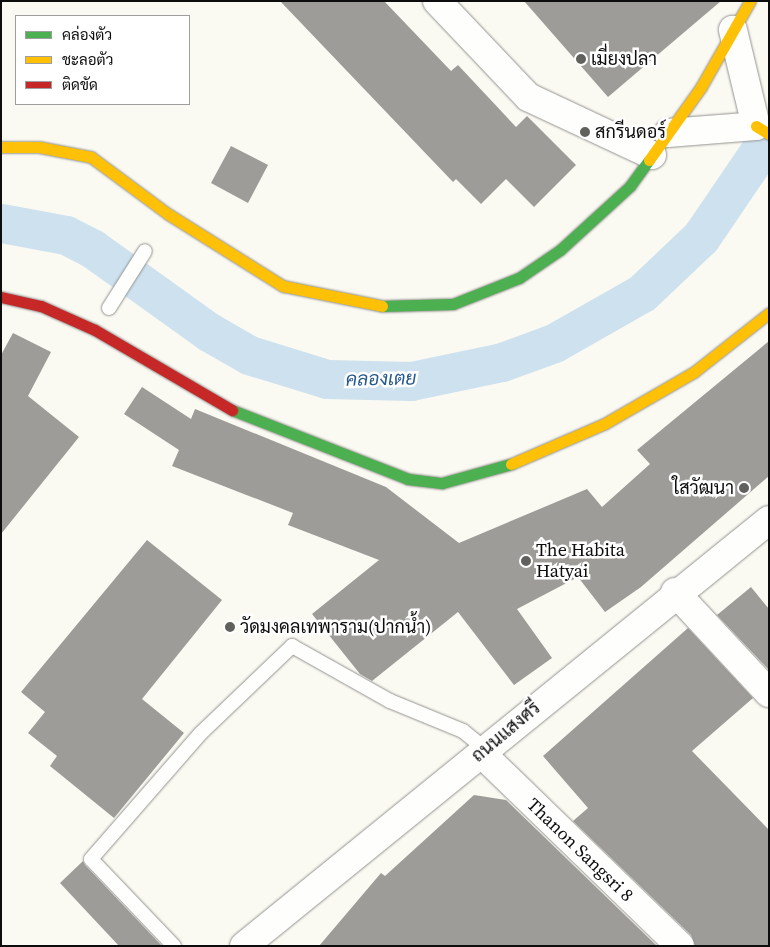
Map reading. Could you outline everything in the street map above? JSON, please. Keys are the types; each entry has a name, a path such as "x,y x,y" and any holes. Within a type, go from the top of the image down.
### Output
{"street":[{"path":"437,1 528,97 652,155"},
{"path":"1,147 39,148 91,157 168,214 283,286 338,302 429,308 480,297 519,278 600,216 652,155 668,133 750,1"},
{"path":"668,133 763,130 733,30"},
{"path":"1,297 41,306 95,330 218,404 408,479 442,483 474,476 551,449 604,424 694,372 769,313"},
{"name":"ถนนเเสงศรี","path":"244,946 675,592 769,520"},
{"path":"675,592 769,693"},
{"name":"Thanon Sangsri 8","path":"483,751 680,946"}],"lane":[{"path":"109,308 145,251"},
{"path":"174,946 91,859 201,733 292,646 390,701 463,731 483,751"}],"building":[{"path":"280,1 384,1 451,71 458,65 516,127 527,116 576,165 534,207 506,179 481,204 456,179 453,182"},
{"path":"524,1 721,1 608,97"},
{"path":"231,146 268,165 248,203 211,183"},
{"path":"13,333 51,352 28,396 79,437 1,534 1,355"},
{"path":"769,341 769,476 641,587 605,612 578,577 517,609 552,658 514,685 458,612 372,681 360,674 312,614 379,560 288,525 293,513 172,466 179,450 124,414 142,387 191,419 195,409 386,487 459,543 587,489 602,507 650,464 637,450"},
{"path":"147,540 222,600 142,699 184,733 114,818 50,766 57,756 28,733 45,712 21,692"},
{"path":"751,587 769,609 769,670 717,615"},
{"path":"688,628 753,698 692,751 769,830 769,946 695,946 691,935 573,821 588,808 543,756"},
{"path":"474,795 506,800 657,946 319,946 381,873 385,876"},
{"path":"83,861 162,946 119,946 60,883"}],"waterway":[{"name":"คลองเตย","path":"1,223 66,235 93,249 209,332 249,355 327,379 411,381 502,362 554,343 642,293 701,237 769,137"}],"traffic: fast":[{"path":"382,306 453,304 519,278 560,250 630,186 649,160"},
{"path":"232,410 408,479 442,483 511,464"}],"traffic: slow":[{"path":"649,160 701,87 750,1"},
{"path":"756,126 769,134"},
{"path":"1,147 39,147 91,157 168,214 283,286 382,306"},
{"path":"511,464 604,424 694,372 769,313"}],"traffic: jam":[{"path":"1,297 41,306 95,330 232,410"}],"place":[{"name":"เมี่ยงปลา","path":"581,59"},
{"name":"สกรีนดอร์","path":"585,132"},
{"name":"ใสวัฒนา","path":"744,488"},
{"name":"The Habita Hatyai","path":"526,561"},
{"name":"วัดมงคลเทพาราม(ปากน้ำ)","path":"230,627"}]}
